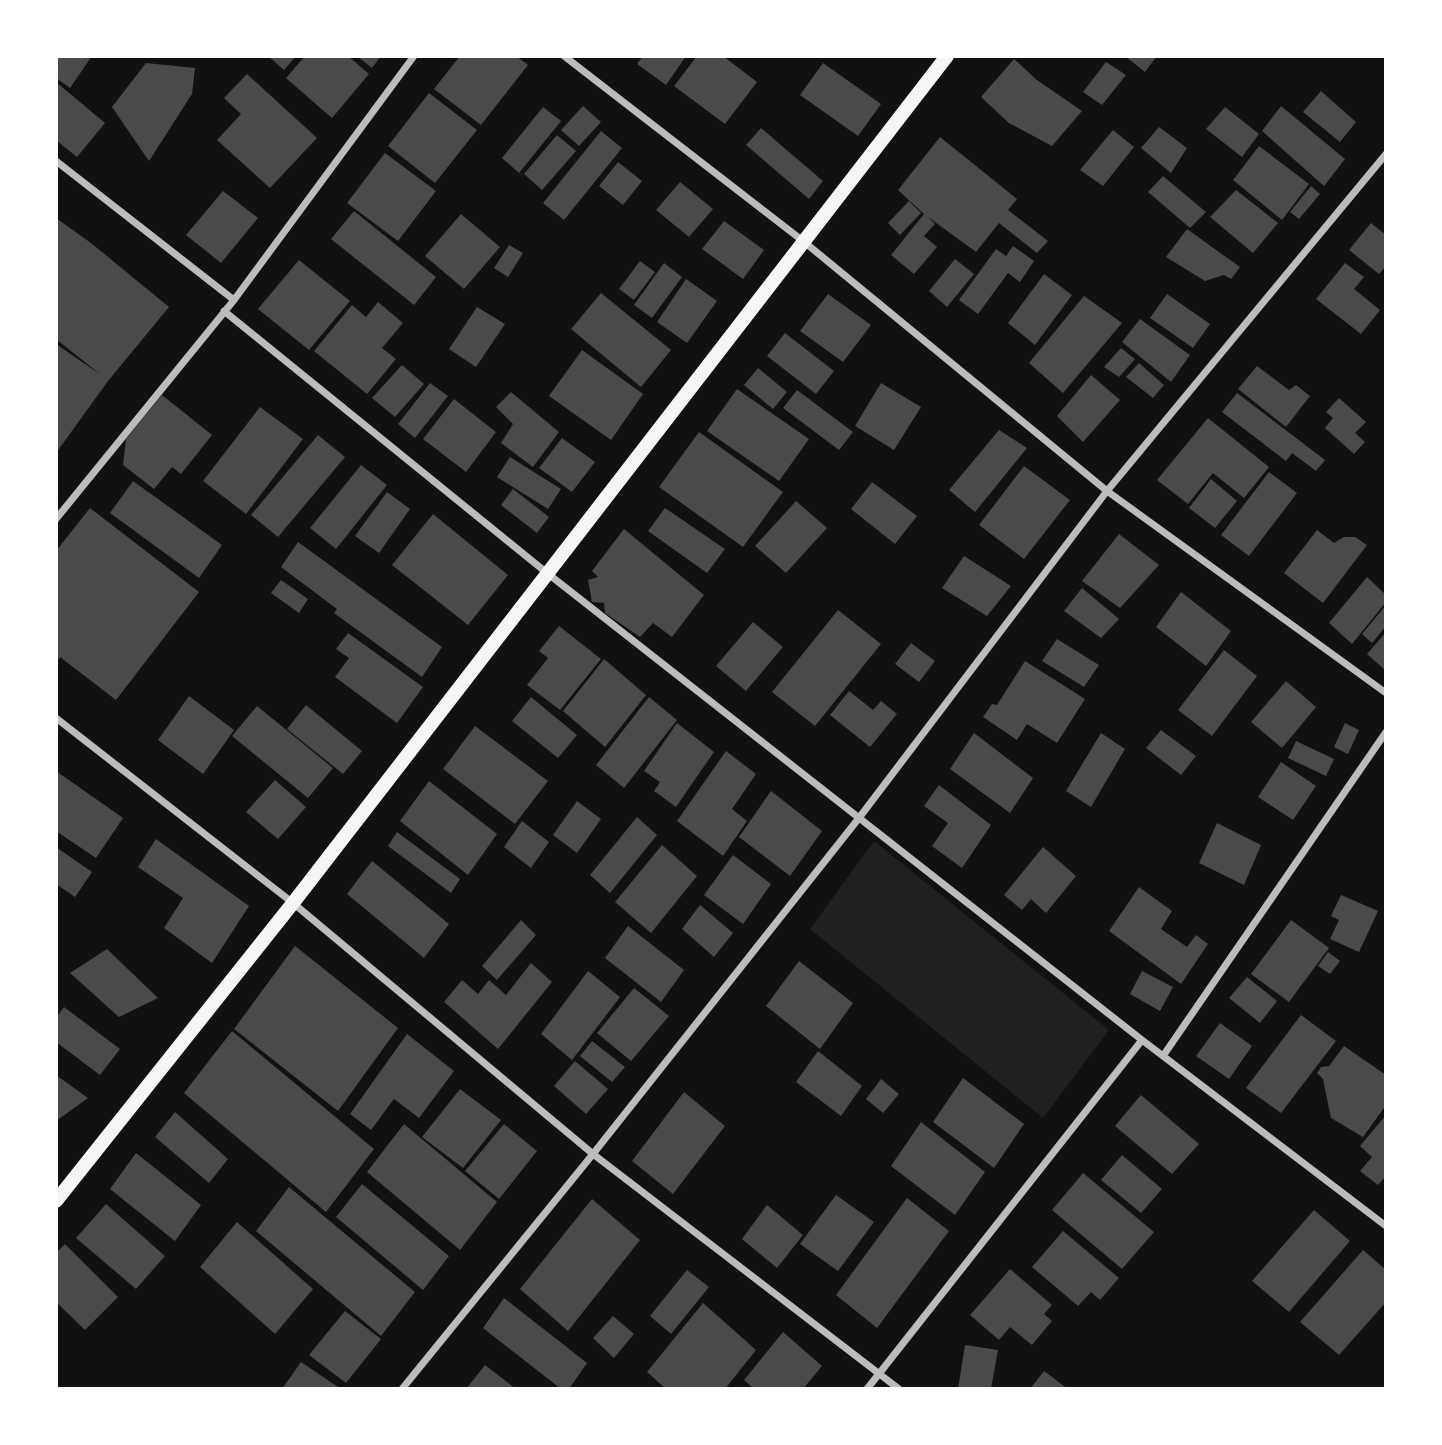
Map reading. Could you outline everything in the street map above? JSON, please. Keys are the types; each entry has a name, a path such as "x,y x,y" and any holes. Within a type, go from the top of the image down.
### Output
{"main road":[{"path":"56,1201 293,903 947,56"}],"street":[{"path":"56,519 234,300 414,56"},
{"path":"564,56 803,241 1107,491 1386,693"},
{"path":"402,1389 593,1154 859,818 1107,491 1386,154"},
{"path":"56,161 234,300"},
{"path":"224,311 547,573 1142,1040 1386,1226"},
{"path":"56,718 293,903 593,1154 899,1389"},
{"path":"1163,1056 1386,732"},
{"path":"867,1389 1142,1040"}],"shaded area":[{"path":"874,841 1109,1030 1043,1118 810,929"}],"building":[{"path":"56,56 92,56 70,88 56,78"},
{"path":"268,56 296,56 284,70"},
{"path":"305,56 348,56 369,74 332,118 286,78"},
{"path":"357,56 381,56 372,68"},
{"path":"460,56 516,56 528,65 481,125 434,89"},
{"path":"643,56 686,56 666,85 637,64"},
{"path":"697,56 723,56 757,82 725,124 674,86"},
{"path":"1125,56 1157,56 1145,72"},
{"path":"1014,59 1037,80 1082,111 1052,146 1009,123 981,97"},
{"path":"1106,62 1126,75 1102,105 1083,92"},
{"path":"146,63 195,68 192,94 149,161 112,107"},
{"path":"823,63 881,104 858,136 800,95"},
{"path":"247,74 317,138 270,188 217,140 241,114 224,98"},
{"path":"56,82 105,123 77,157 56,140"},
{"path":"1321,91 1356,122 1340,142 1303,112"},
{"path":"429,93 477,130 435,183 388,146"},
{"path":"583,106 601,122 579,146 561,130"},
{"path":"1281,106 1345,159 1324,186 1262,131"},
{"path":"543,107 561,121 519,173 502,158"},
{"path":"1225,107 1259,134 1242,157 1206,129"},
{"path":"1159,127 1187,148 1171,173 1141,148"},
{"path":"761,128 823,181 809,199 746,145"},
{"path":"1113,130 1134,147 1103,186 1080,170"},
{"path":"601,131 622,148 564,220 543,203"},
{"path":"557,135 576,151 542,190 524,174"},
{"path":"940,137 1017,199 1008,210 1048,241 1037,253 999,223 976,252 928,217 935,224 924,236 937,247 914,274 891,255 924,214 898,190"},
{"path":"1259,146 1309,184 1282,220 1233,180"},
{"path":"385,153 436,191 398,241 347,203"},
{"path":"618,162 642,181 623,205 599,186"},
{"path":"1163,176 1206,212 1190,228 1148,192"},
{"path":"680,182 713,209 689,237 656,210"},
{"path":"1311,186 1320,194 1299,219 1290,212"},
{"path":"1236,190 1278,223 1253,253 1210,217"},
{"path":"223,191 258,218 221,263 186,235"},
{"path":"909,201 921,213 900,235 888,223"},
{"path":"354,211 436,277 414,305 331,239"},
{"path":"461,214 500,247 464,289 425,256"},
{"path":"56,218 169,307 108,381 56,453 56,344 101,375 56,339"},
{"path":"724,221 764,250 743,279 702,249"},
{"path":"1371,223 1386,235 1386,266 1379,274 1349,250"},
{"path":"1187,229 1240,267 1231,279 1224,275 1205,281 1166,257"},
{"path":"509,245 523,253 508,277 494,268"},
{"path":"1013,246 1034,261 1020,282 1008,273 978,314 959,300 996,249 1006,256"},
{"path":"955,259 974,274 947,307 929,291"},
{"path":"299,260 350,301 309,350 258,309"},
{"path":"640,261 655,272 634,300 619,289"},
{"path":"664,263 682,277 652,318 634,305"},
{"path":"1345,263 1364,277 1354,289 1380,310 1361,334 1316,299"},
{"path":"1044,274 1072,295 1035,345 1008,323"},
{"path":"686,279 717,301 687,343 657,322"},
{"path":"601,293 671,350 641,387 571,329"},
{"path":"828,294 871,325 843,362 800,331"},
{"path":"1167,294 1210,324 1193,348 1150,318"},
{"path":"1084,296 1122,323 1063,393 1029,363"},
{"path":"378,302 403,323 382,348 396,359 367,394 314,351 352,305 366,317"},
{"path":"477,307 505,324 476,367 449,349"},
{"path":"1140,319 1190,355 1171,382 1122,342"},
{"path":"785,333 834,371 816,394 767,356"},
{"path":"1121,348 1135,359 1119,377 1104,367"},
{"path":"582,350 643,394 611,440 549,396"},
{"path":"1139,363 1164,385 1153,398 1126,377"},
{"path":"402,365 424,384 395,417 372,398"},
{"path":"1257,366 1289,390 1296,385 1310,396 1286,427 1238,389"},
{"path":"758,368 787,392 773,409 744,385"},
{"path":"1091,375 1120,400 1083,442 1057,416"},
{"path":"430,383 448,396 415,438 398,424"},
{"path":"881,383 921,407 894,450 855,426"},
{"path":"737,389 809,439 779,481 707,431"},
{"path":"797,390 853,432 839,450 783,408"},
{"path":"511,392 559,432 533,467 501,443 513,424 496,407"},
{"path":"1237,393 1325,460 1316,471 1292,453 1286,461 1222,412"},
{"path":"162,395 212,435 181,474 172,467 154,489 123,465 126,439"},
{"path":"1339,398 1366,422 1355,433 1365,442 1354,454 1325,428 1333,418 1326,412"},
{"path":"454,399 496,432 466,472 423,439"},
{"path":"260,407 303,439 246,514 203,481"},
{"path":"1208,418 1269,467 1244,498 1213,473 1188,504 1157,480"},
{"path":"999,430 1027,448 975,512 949,490"},
{"path":"699,432 783,492 743,547 659,487"},
{"path":"318,435 345,457 278,537 251,515"},
{"path":"562,438 595,462 572,492 539,468"},
{"path":"510,457 561,489 548,509 497,477"},
{"path":"361,465 387,485 336,549 310,528"},
{"path":"1024,466 1070,500 1024,559 979,525"},
{"path":"1269,472 1297,493 1249,556 1221,535"},
{"path":"1211,479 1237,501 1215,528 1189,508"},
{"path":"133,481 222,545 199,578 110,513"},
{"path":"872,482 917,516 895,544 851,509"},
{"path":"513,489 549,517 537,533 501,505"},
{"path":"387,492 410,509 379,553 355,536"},
{"path":"796,501 827,528 786,573 755,546"},
{"path":"90,508 199,592 116,700 60,657 56,663 56,551"},
{"path":"665,508 725,549 707,573 648,531"},
{"path":"433,514 508,575 468,625 392,565"},
{"path":"624,529 704,595 672,637 653,623 640,637 605,613 604,603 592,602 588,580 598,577 592,571"},
{"path":"1317,530 1334,543 1344,537 1355,537 1367,545 1323,603 1284,573"},
{"path":"1119,534 1159,565 1120,608 1082,581"},
{"path":"298,542 442,647 422,677 334,613 337,609 281,567"},
{"path":"964,556 1011,586 987,616 942,588"},
{"path":"1367,577 1386,595 1386,602 1352,644 1329,623"},
{"path":"281,580 308,599 299,613 271,593"},
{"path":"1082,588 1119,619 1101,638 1064,611"},
{"path":"1181,592 1231,631 1206,666 1156,627"},
{"path":"1386,605 1386,626 1372,643 1362,634"},
{"path":"838,610 881,644 815,726 772,692"},
{"path":"753,622 783,647 746,691 716,666"},
{"path":"559,626 601,659 560,710 527,685 548,658 539,651"},
{"path":"1386,632 1386,671 1367,654"},
{"path":"348,633 423,687 397,723 335,677 349,658 336,649"},
{"path":"1057,639 1099,665 1084,687 1042,661"},
{"path":"911,643 935,661 919,682 895,664"},
{"path":"1224,650 1257,676 1212,736 1178,710"},
{"path":"604,659 646,695 605,747 563,711"},
{"path":"1025,661 1085,699 1057,743 1027,724 1017,740 983,717 992,704 997,705"},
{"path":"1286,681 1316,707 1282,748 1251,722"},
{"path":"849,691 873,710 881,701 897,714 870,747 830,715"},
{"path":"189,696 234,730 203,774 158,740"},
{"path":"531,697 577,735 558,758 512,721"},
{"path":"649,697 677,720 624,788 596,765"},
{"path":"306,705 362,751 343,774 287,729"},
{"path":"257,706 333,768 308,798 232,736"},
{"path":"677,723 714,752 676,807 654,791 660,782 644,771"},
{"path":"1345,723 1359,730 1348,754 1334,747"},
{"path":"475,726 548,781 515,824 443,769"},
{"path":"1161,730 1196,756 1181,775 1146,748"},
{"path":"974,733 1033,778 1010,813 950,769"},
{"path":"1101,733 1125,749 1091,807 1066,791"},
{"path":"1296,741 1334,759 1326,776 1288,758"},
{"path":"726,751 756,774 732,809 747,821 723,856 677,821"},
{"path":"1281,762 1316,786 1293,820 1258,797"},
{"path":"56,771 123,818 96,858 56,831"},
{"path":"275,780 306,807 278,839 246,812"},
{"path":"429,781 497,834 468,875 400,821"},
{"path":"939,785 991,825 962,868 932,846 948,823 924,806"},
{"path":"771,791 822,831 790,876 739,837"},
{"path":"577,801 601,819 577,853 553,835"},
{"path":"637,817 657,835 610,893 590,875"},
{"path":"522,821 549,842 531,868 504,847"},
{"path":"1217,823 1261,845 1244,885 1199,863"},
{"path":"397,832 460,879 451,893 388,846"},
{"path":"156,839 249,906 212,963 164,928 183,898 138,867"},
{"path":"662,845 697,876 651,933 615,902"},
{"path":"56,847 92,872 75,897 56,884"},
{"path":"1043,847 1076,876 1046,913 1031,899 1022,910 1004,895"},
{"path":"733,855 771,884 743,924 704,895"},
{"path":"372,861 449,924 424,958 347,894"},
{"path":"1139,887 1172,911 1161,929 1187,947 1196,935 1208,944 1181,984 1109,931"},
{"path":"1341,895 1378,911 1359,952 1330,939 1339,920 1331,916"},
{"path":"700,905 733,933 714,957 682,929"},
{"path":"521,920 536,935 497,980 482,966"},
{"path":"1291,920 1329,948 1289,1002 1251,974"},
{"path":"628,926 684,970 661,1002 605,958"},
{"path":"295,946 398,1028 338,1111 234,1029"},
{"path":"107,949 158,998 119,1017 70,973"},
{"path":"1328,952 1340,961 1330,974 1318,966"},
{"path":"799,961 853,1003 820,1049 766,1006"},
{"path":"531,963 552,982 498,1049 444,1002 462,980 478,994 489,980 506,995"},
{"path":"588,971 620,997 572,1060 541,1034"},
{"path":"1142,971 1173,987 1160,1011 1130,994"},
{"path":"1247,977 1277,1001 1260,1023 1229,998"},
{"path":"634,988 669,1016 631,1061 597,1033"},
{"path":"64,1007 120,1049 100,1075 56,1042 56,1018"},
{"path":"1301,1015 1336,1041 1281,1113 1246,1088"},
{"path":"1220,1023 1252,1046 1229,1079 1196,1056"},
{"path":"232,1031 374,1149 326,1212 184,1093"},
{"path":"407,1034 454,1071 419,1118 394,1099 371,1130 350,1114"},
{"path":"592,1041 625,1067 612,1082 580,1056"},
{"path":"1344,1046 1386,1075 1386,1105 1363,1137 1331,1118 1323,1079 1317,1073 1321,1067 1329,1066"},
{"path":"818,1051 862,1086 841,1116 796,1082"},
{"path":"575,1061 608,1089 586,1114 554,1086"},
{"path":"56,1075 88,1098 56,1121"},
{"path":"963,1078 1024,1124 994,1168 933,1122"},
{"path":"881,1079 899,1094 883,1113 866,1099"},
{"path":"460,1089 501,1120 463,1168 422,1137"},
{"path":"684,1092 725,1126 673,1194 632,1161"},
{"path":"1141,1095 1199,1144 1172,1174 1115,1126"},
{"path":"175,1112 228,1159 209,1183 155,1137"},
{"path":"1386,1115 1386,1176 1378,1185 1360,1171 1372,1157 1360,1146"},
{"path":"921,1122 985,1172 955,1215 891,1166"},
{"path":"404,1124 497,1202 460,1250 367,1172"},
{"path":"504,1124 537,1151 499,1199 465,1171"},
{"path":"136,1153 201,1205 175,1241 110,1189"},
{"path":"1122,1155 1162,1189 1141,1213 1101,1180"},
{"path":"1083,1173 1154,1232 1122,1269 1052,1210"},
{"path":"362,1184 449,1256 423,1290 336,1217"},
{"path":"289,1187 415,1292 381,1336 256,1231"},
{"path":"836,1195 874,1222 838,1271 800,1244"},
{"path":"907,1198 949,1231 877,1328 836,1295"},
{"path":"592,1199 640,1240 568,1331 520,1289"},
{"path":"106,1204 165,1256 136,1289 76,1238"},
{"path":"767,1205 803,1235 777,1268 742,1239"},
{"path":"1314,1210 1350,1241 1289,1312 1252,1281"},
{"path":"237,1222 313,1289 275,1334 200,1267"},
{"path":"1063,1231 1119,1278 1100,1300 1091,1292 1078,1306 1032,1267"},
{"path":"65,1244 118,1297 85,1330 56,1302 56,1253"},
{"path":"1363,1250 1386,1270 1386,1302 1339,1355 1300,1322"},
{"path":"1010,1269 1052,1305 1044,1314 1052,1321 1032,1345 1010,1327 999,1340 970,1315"},
{"path":"687,1270 709,1287 671,1334 650,1316"},
{"path":"504,1298 587,1363 569,1389 561,1389 483,1328"},
{"path":"703,1303 756,1350 725,1389 666,1389 647,1372"},
{"path":"345,1311 381,1339 346,1383 309,1355"},
{"path":"613,1316 634,1334 614,1358 593,1338"},
{"path":"783,1332 822,1366 803,1389 754,1389 744,1380"},
{"path":"965,1345 998,1350 991,1389 958,1389"},
{"path":"301,1362 341,1389 282,1389"},
{"path":"485,1365 516,1389 466,1389"},
{"path":"1044,1371 1068,1389 1030,1389"}]}
